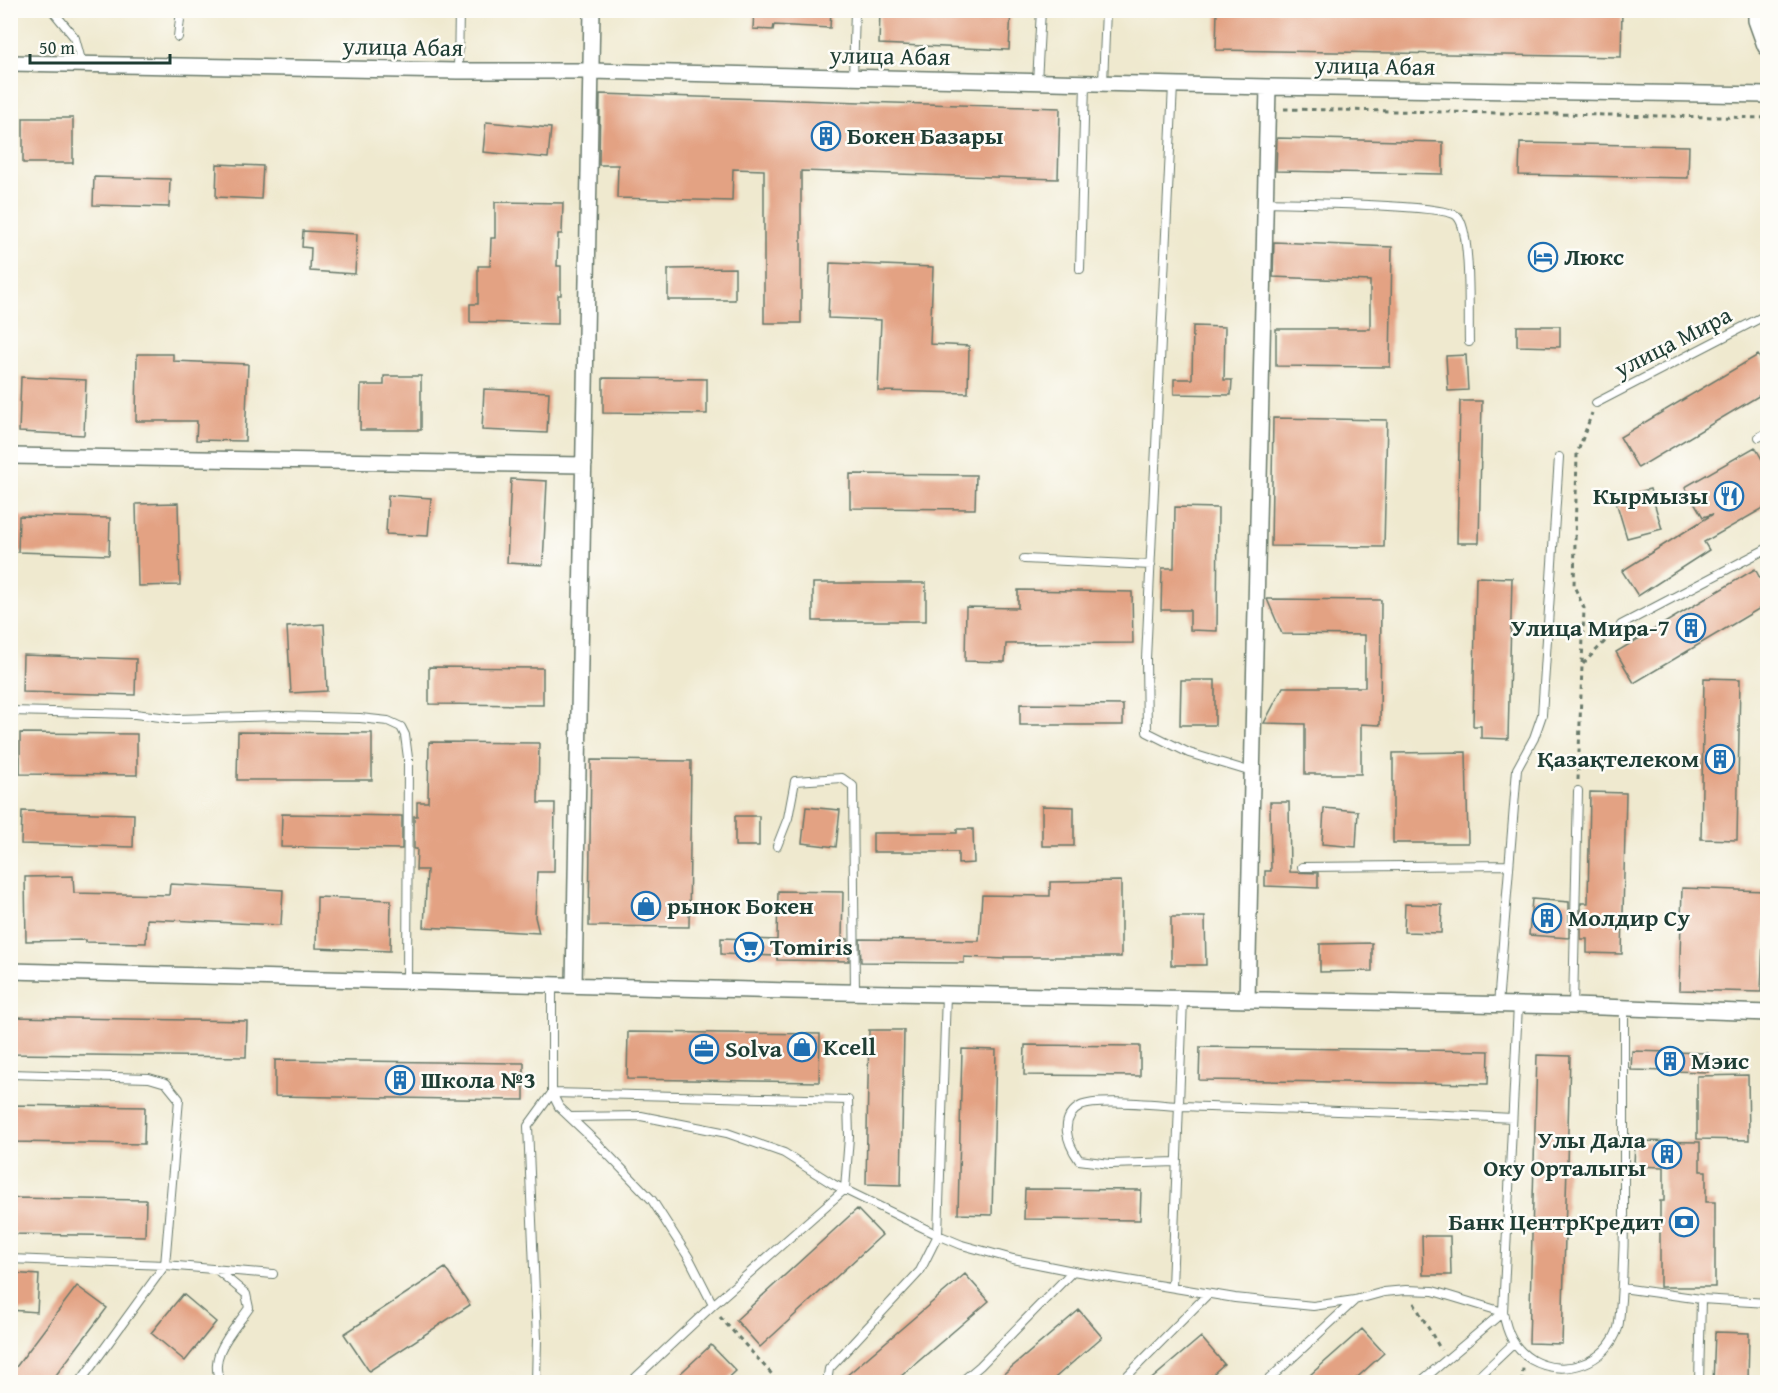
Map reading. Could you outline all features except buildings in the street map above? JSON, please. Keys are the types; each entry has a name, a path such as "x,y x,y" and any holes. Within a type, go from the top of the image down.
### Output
{"street":[{"path":"574,986 592,10"},
{"path":"1759,10 1759,21 1767,45"},
{"name":"улица Абая","path":"10,63 458,71 590,71 1268,87 1767,95"},
{"path":"1247,1000 1268,87"},
{"path":"10,456 584,465"},
{"path":"10,971 574,986 1573,1006 1767,1013"}],"lane":[{"path":"52,10 75,38 82,64"},
{"path":"178,37 181,10"},
{"path":"428,10 458,13 458,71"},
{"path":"853,78 855,10"},
{"path":"1037,82 1041,10"},
{"path":"1103,83 1106,10"},
{"path":"1080,269 1084,83"},
{"path":"1173,85 1146,660 1148,732 1189,753 1252,772"},
{"path":"1265,202 1414,207 1449,211 1458,216 1464,228 1467,250 1469,342"},
{"name":"улица Мира","path":"1596,403 1767,314"},
{"path":"1759,437 1767,432"},
{"path":"1498,1005 1517,769 1534,738 1542,715 1559,457"},
{"path":"1621,625 1767,548"},
{"path":"1024,559 1151,566"},
{"path":"10,711 135,714 177,719 280,716 360,718 388,721 401,727 405,735 408,768 407,981"},
{"path":"777,846 788,818 795,781 842,778 853,786 855,992"},
{"path":"1573,1006 1578,791"},
{"path":"1302,867 1509,866"},
{"path":"552,985 550,1043 552,1094 559,1107 652,1200 689,1258 713,1305"},
{"path":"827,1383 829,1369 920,1272 938,1235 946,994"},
{"path":"1172,1287 1183,999"},
{"path":"1518,1005 1503,1312 1507,1332 1513,1344 1523,1354 1541,1365 1569,1369 1589,1362 1605,1350 1618,1326 1624,1270 1624,1008"},
{"path":"10,1074 149,1078 166,1083 179,1099 165,1265 80,1383"},
{"path":"552,1094 848,1100 849,1137 846,1189 713,1305 631,1383"},
{"path":"536,1383 537,1339 528,1126 552,1094"},
{"path":"1177,1162 1110,1164 1079,1160 1070,1148 1066,1127 1072,1112 1084,1104 1115,1102 1512,1118"},
{"path":"570,1117 641,1116 727,1133 784,1153 846,1189 962,1245 1073,1271 1208,1293 1313,1306 1355,1300 1384,1292 1433,1291 1503,1312"},
{"path":"10,1259 165,1265 273,1274"},
{"path":"216,1269 246,1294 249,1308 217,1356 218,1378 221,1383"},
{"path":"961,1383 1073,1271"},
{"path":"1622,1288 1701,1299 1767,1303"},
{"path":"1121,1383 1208,1293"},
{"path":"1699,1383 1701,1299"},
{"path":"1266,1383 1355,1300"},
{"path":"1420,1383 1503,1312"},
{"path":"1473,1383 1513,1344"}],"path":[{"path":"1267,109 1767,118"},
{"path":"1578,791 1584,608 1574,586 1577,454 1596,403"},
{"path":"1582,666 1621,625"},
{"path":"1406,1290 1447,1359"},
{"path":"713,1305 723,1322 779,1383"}],"place":[{"name":"Бокен Базары","path":"826,136"},
{"name":"Люкс","path":"1543,257"},
{"name":"Кырмызы","path":"1729,496"},
{"name":"Улица Мира-7","path":"1691,628"},
{"name":"Қазақтелеком","path":"1720,759"},
{"name":"рынок Бокен","path":"646,906"},
{"name":"Молдир Су","path":"1547,918"},
{"name":"Tomiris","path":"749,947"},
{"name":"Kcell","path":"802,1047"},
{"name":"Solva","path":"704,1049"},
{"name":"Мэис","path":"1670,1061"},
{"name":"Школа №3","path":"400,1080"},
{"name":"Улы Дала Оку Орталыгы","path":"1667,1154"},
{"name":"Банк ЦентрКредит","path":"1684,1222"}]}
